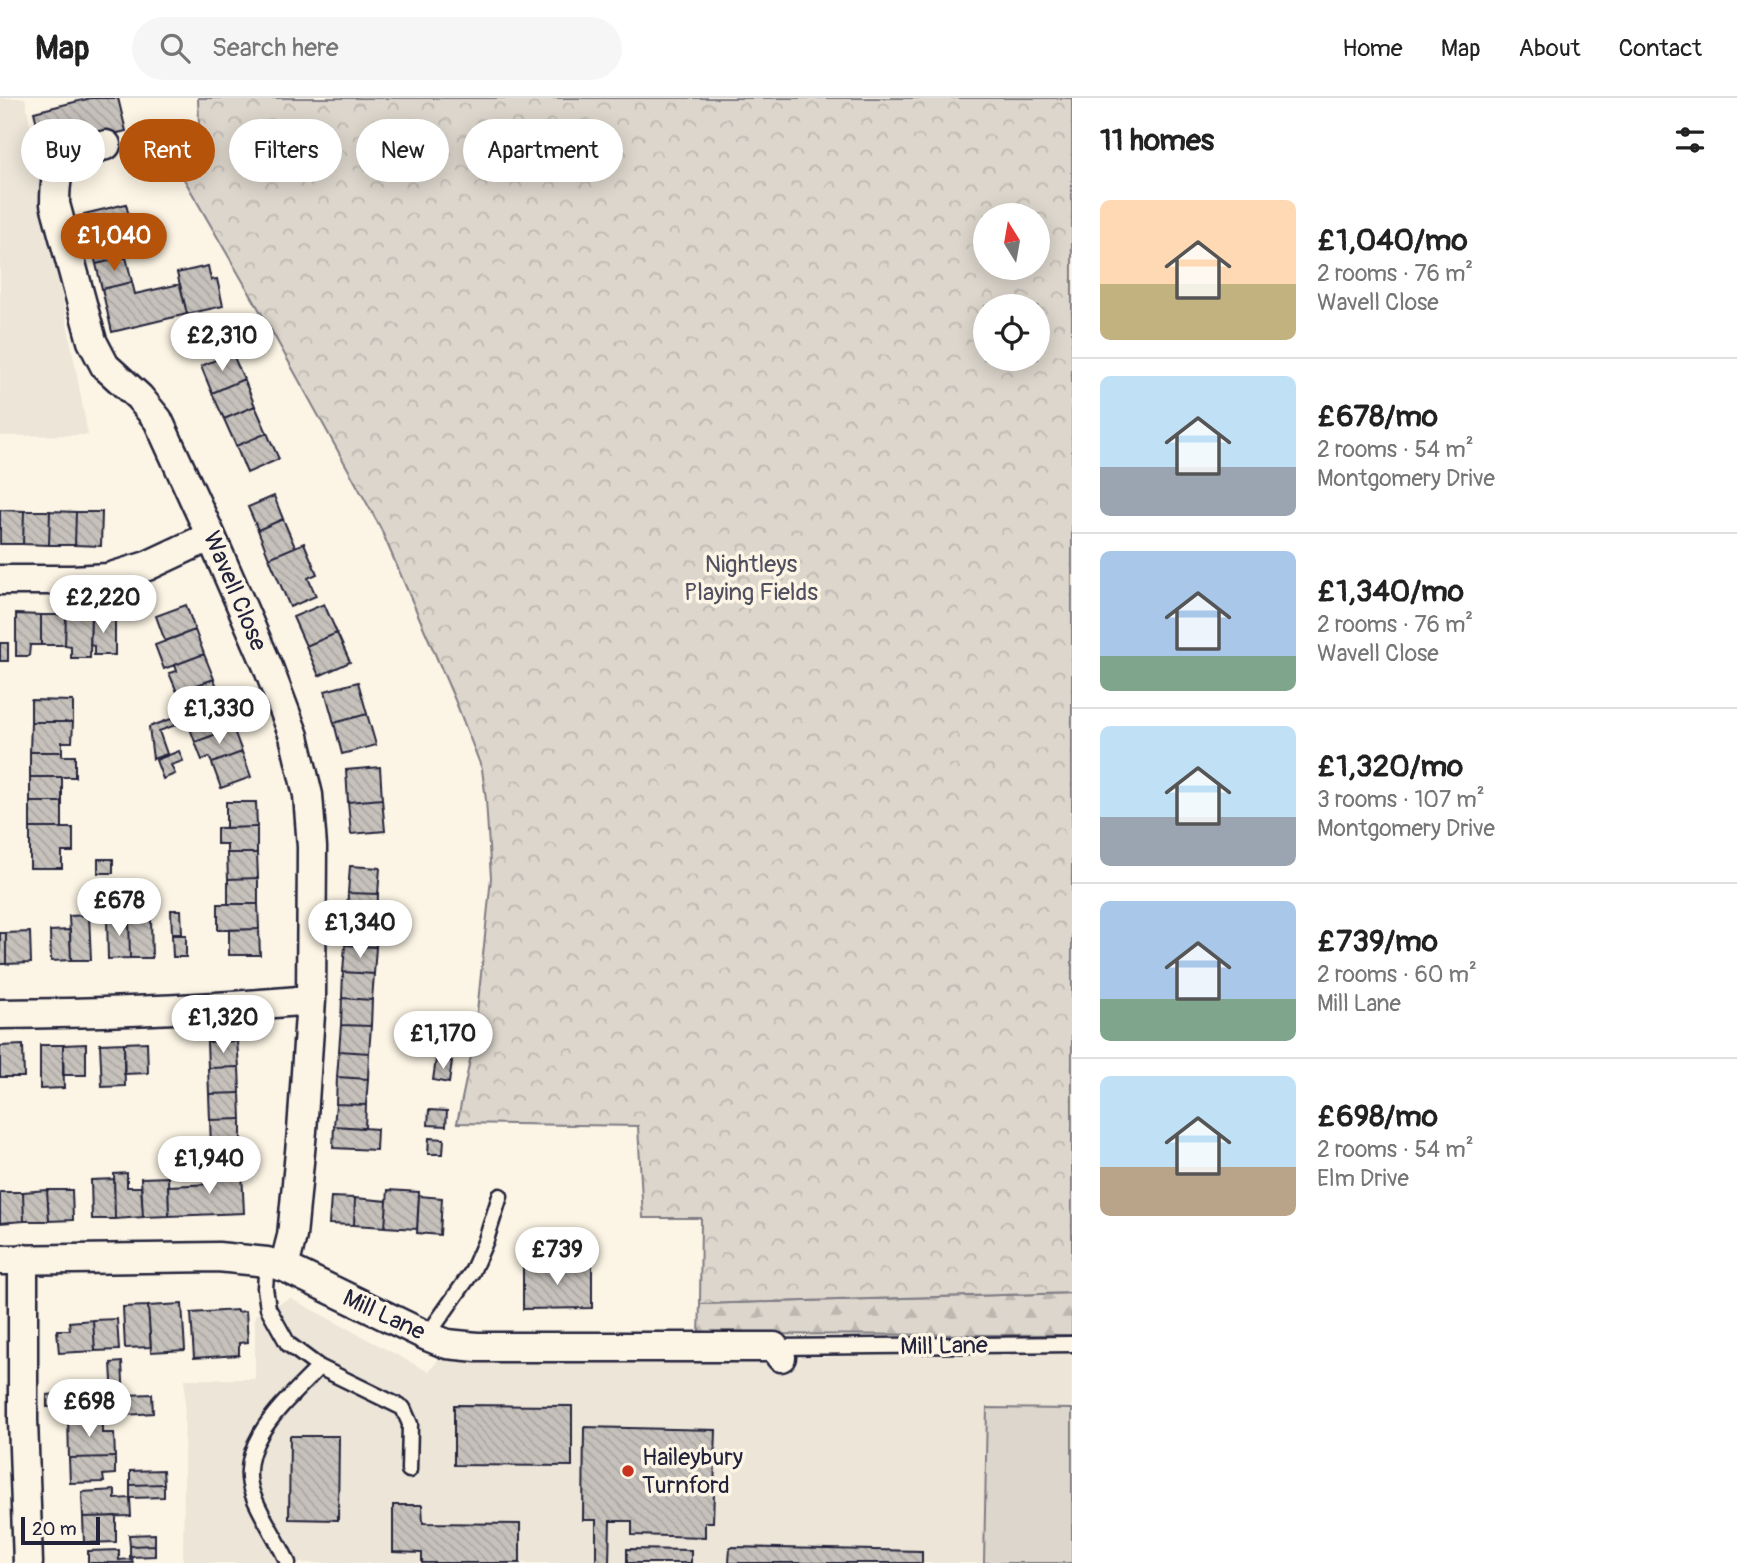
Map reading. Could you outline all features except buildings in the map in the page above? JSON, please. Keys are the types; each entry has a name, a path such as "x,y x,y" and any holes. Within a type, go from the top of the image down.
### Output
{"street":[{"name":"Wavell Close","path":"106,145 77,153 61,164 55,182 58,217 92,341 105,366 139,397 158,420 268,667 294,736 308,795 312,847 312,1000 292,1237 275,1264"},
{"path":"0,580 108,578 147,566 211,536"},
{"path":"0,1014 149,1011 312,1000"},
{"name":"Mill Lane","path":"11,1259 218,1257 275,1264 426,1336 447,1344 477,1348 777,1352"},
{"path":"11,1259 23,1420 28,1563"}],"lane":[{"path":"426,1336 472,1272 500,1196"},
{"path":"275,1264 265,1288 268,1308 288,1344 318,1367 403,1408 410,1424 409,1470"},
{"name":"Mill Lane","path":"777,1352 1072,1344"},
{"path":"288,1563 252,1494 249,1462 261,1431 318,1367"}],"shaded area":[{"path":"0,98 25,98 29,119 21,119 21,182 41,182 88,435 0,436"},
{"name":"Haileybury Turnford","path":"290,1298 429,1372 441,1356 765,1358 1072,1353 1072,1563 183,1563 185,1379 255,1379 255,1315"}],"green space":[{"name":"Nightleys Playing Fields","path":"198,98 1072,98 1072,1293 700,1304 701,1218 643,1218 638,1126 457,1123 474,1041 491,878 482,769 380,527 186,182 215,182 215,119 199,119"},
{"path":"1072,1293 1072,1335 699,1334 700,1304"},
{"path":"987,1408 1072,1409 1072,1563 984,1563"}],"place":[{"name":"Haileybury Turnford","path":"628,1471"}]}
